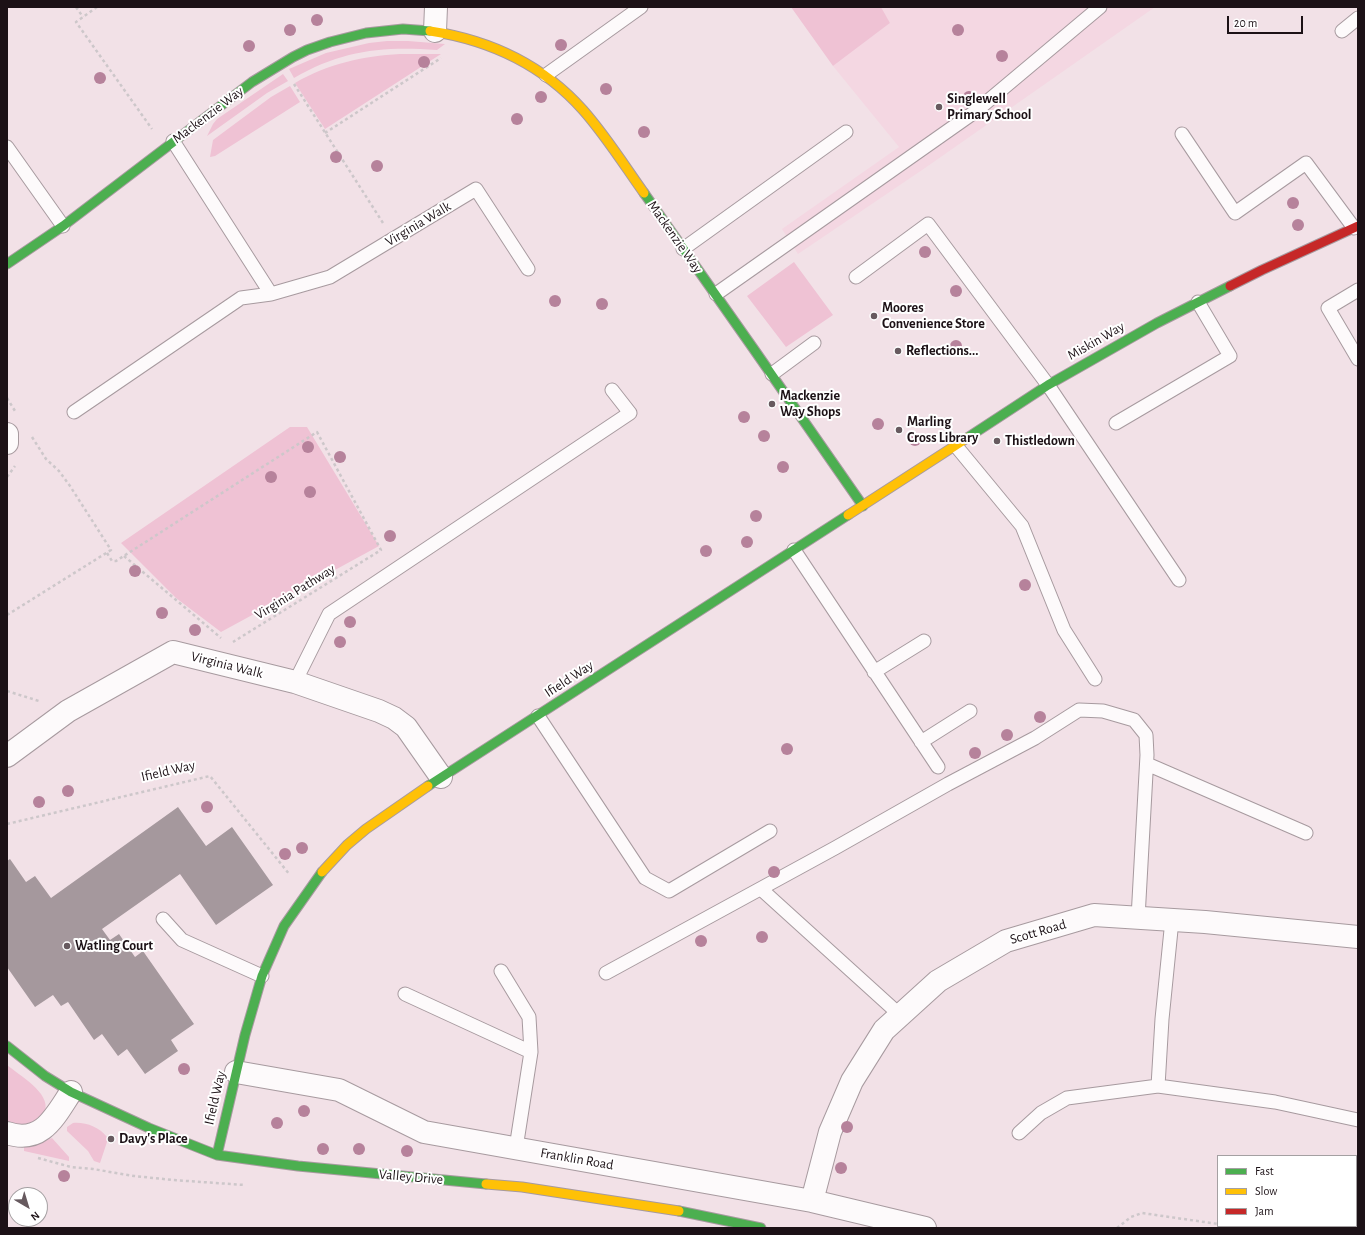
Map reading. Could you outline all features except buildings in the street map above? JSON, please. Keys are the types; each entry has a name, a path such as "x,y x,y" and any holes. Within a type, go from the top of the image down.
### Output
{"street":[{"path":"435,32 436,7"},
{"name":"Mackenzie Way","path":"7,264 63,226 252,82 307,50 343,38 371,32 404,29 435,32 471,39 501,49 526,62 546,75 579,106 601,134 716,294 863,506"},
{"name":"Miskin Way","path":"863,506 1048,385 1129,338 1262,270 1356,227"},
{"path":"7,443 13,426"},
{"name":"Ifield Way","path":"217,1155 245,1035 262,976 277,940 284,926 322,873 358,836 441,777 863,506"},
{"name":"Virginia Walk","path":"7,756 68,711 173,652 295,682 379,711 394,718 406,727 441,777"},
{"name":"Scott Road","path":"812,1201 830,1132 852,1081 884,1030 938,981 1006,940 1094,915 1172,920 1358,937"},
{"name":"Valley Drive","path":"7,1046 45,1076 71,1092 149,1128 217,1155 298,1166 522,1187 668,1209 761,1228"},
{"name":"Franklin Road","path":"236,1072 339,1090 424,1132 812,1201 925,1228"},
{"path":"7,1133 28,1136 44,1128 55,1116 71,1092"}],"lane":[{"path":"546,75 641,7"},
{"path":"716,294 976,111 1100,7"},
{"path":"1342,31 1358,18"},
{"path":"683,249 846,132"},
{"path":"1182,134 1235,213 1306,163 1356,227"},
{"path":"169,144 271,294"},
{"path":"7,147 63,226"},
{"name":"Virginia Walk","path":"74,412 241,298 271,294 330,277 476,188 528,269"},
{"path":"856,277 928,224 1048,385 1179,580"},
{"path":"1358,290 1328,308 1358,359"},
{"path":"1116,423 1230,356 1198,302"},
{"path":"772,374 814,343"},
{"path":"295,682 329,614 630,413 612,390"},
{"path":"956,446 1022,526 1064,630 1095,679"},
{"path":"794,550 938,767"},
{"path":"874,672 924,641"},
{"path":"606,973 761,889 948,784 1035,738 1079,710 1103,711 1134,720 1146,735 1147,764 1138,918"},
{"path":"921,742 970,711"},
{"path":"538,716 645,878 669,891 770,831"},
{"path":"1147,764 1306,833"},
{"path":"761,889 900,1015"},
{"path":"164,919 182,940 262,976"},
{"path":"1158,1086 1162,1019 1172,920"},
{"path":"501,971 529,1017 531,1052 516,1148"},
{"path":"405,994 531,1052"},
{"path":"1019,1134 1041,1113 1068,1098 1158,1086 1275,1102 1358,1120"}],"path":[{"path":"76,7 83,17"},
{"path":"97,7 76,22 169,144"},
{"path":"325,133 471,39"},
{"path":"281,64 394,238"},
{"path":"7,398 13,426"},
{"name":"Virginia Pathway","path":"124,556 317,432 381,550 228,644"},
{"path":"7,615 111,550 70,486 59,471 47,461 31,436"},
{"path":"107,553 113,561 116,561 124,556 223,640"},
{"name":"Ifield Way","path":"7,824 210,776 306,894"},
{"path":"1117,1228 1131,1217 1142,1213 1217,1224"}],"shaded area":[{"path":"791,7 881,7 890,23 833,66"},
{"name":"Singlewell Primary School","path":"881,7 1155,7 925,168 798,254 782,229 899,147 833,66 890,23"},
{"path":"387,41 445,44 437,50 399,49 363,52 329,61 294,78 289,69 326,53 369,43"},
{"path":"400,54 441,54 325,129 295,83 307,76 346,62"},
{"path":"283,74 288,81 267,93 207,136 217,119"},
{"path":"290,86 300,102 215,156 210,157 213,140 271,97"},
{"path":"794,262 833,315 786,347 747,296"},
{"path":"290,427 307,427 379,546 221,632 176,598 121,543"},
{"path":"7,1065 39,1091 46,1104 45,1111 34,1126 7,1124"},
{"path":"73,1123 83,1123 92,1126 100,1130 107,1137 107,1142 100,1163 94,1161 88,1151 67,1131 67,1127"},
{"path":"52,1138 69,1157 69,1161 24,1151 24,1147 38,1144"}],"traffic: fast":[{"path":"7,264 63,226 252,82 293,57 307,50 330,42 366,33 403,29 430,31"},
{"path":"644,193 863,506"},
{"path":"967,438 1048,385 1157,323 1230,286"},
{"path":"428,786 848,515"},
{"path":"217,1155 245,1035 262,976 284,926 322,872"},
{"path":"7,1046 45,1076 71,1092 149,1128 217,1155 298,1166 486,1184"},
{"path":"679,1211 761,1228"}],"traffic: slow":[{"path":"430,31 452,35 494,48 514,57 551,80 583,110 607,140 644,193"},
{"path":"848,515 967,438"},
{"path":"322,872 347,845 366,829 428,786"},
{"path":"486,1184 522,1187 679,1211"}],"traffic: jam":[{"path":"1230,286 1358,226"}],"place":[{"name":"Singlewell Primary School","path":"939,107"},
{"name":"Moores Convenience Store","path":"874,316"},
{"name":"Reflections...","path":"898,351"},
{"name":"Mackenzie Way Shops","path":"772,404"},
{"name":"Marling Cross Library","path":"899,430"},
{"name":"Thistledown","path":"997,441"},
{"name":"Watling Court","path":"67,946"},
{"name":"Davy's Place","path":"111,1139"}]}
